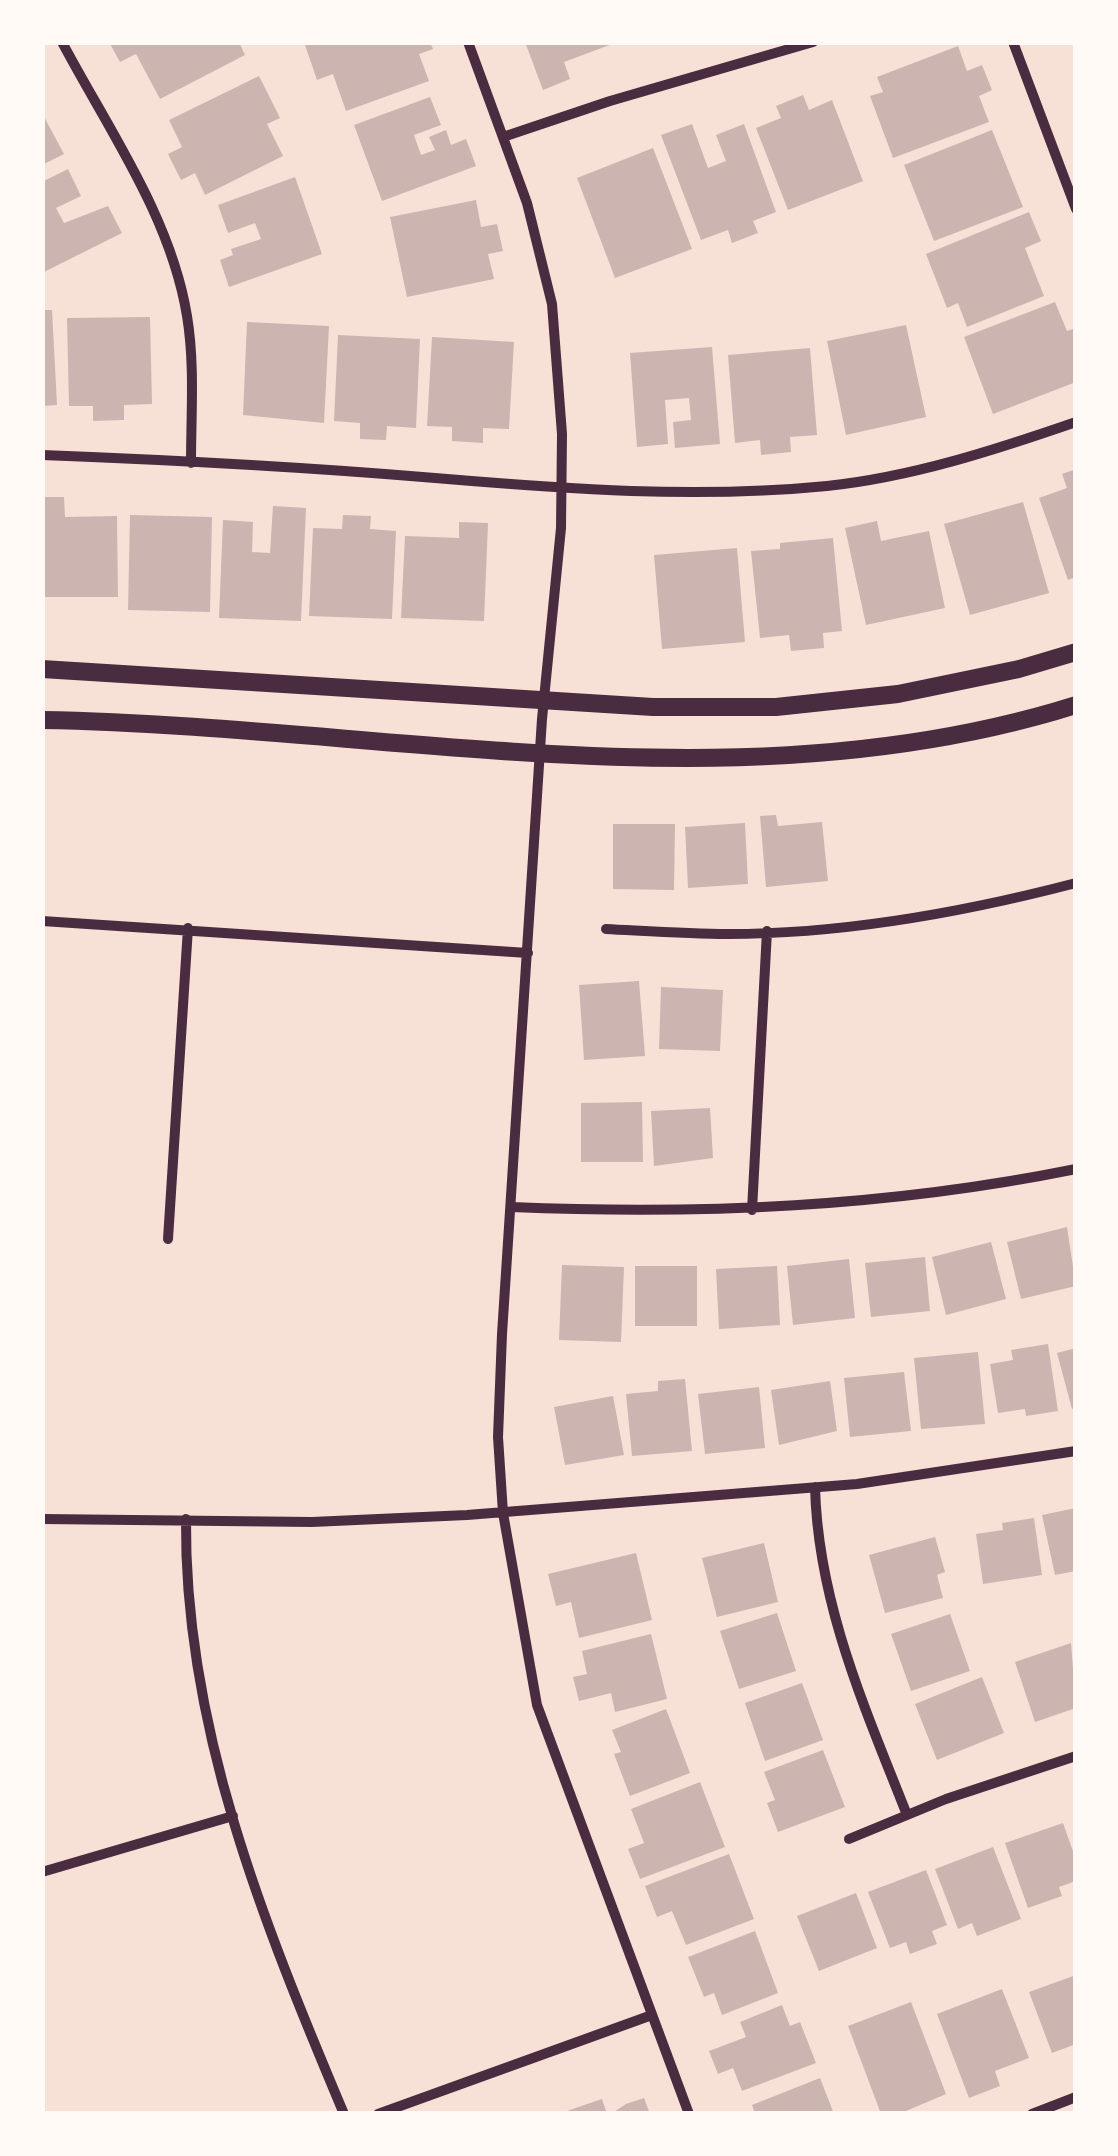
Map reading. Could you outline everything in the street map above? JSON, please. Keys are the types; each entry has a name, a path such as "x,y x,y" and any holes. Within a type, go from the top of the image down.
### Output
{"street":[{"path":"62,42 153,210 171,256 192,352 191,463"},
{"path":"468,42 527,203 552,304 560,375 562,490 540,751 498,1437 503,1513 537,1705 689,2114"},
{"path":"503,138 610,101 813,42"},
{"path":"1012,42 1076,209"},
{"path":"42,455 562,490 752,492 830,485 947,462 1076,422"},
{"path":"42,669 653,707 776,707 898,694 1019,670 1076,652"},
{"path":"42,720 648,759 775,758 903,746 1076,705"},
{"path":"606,929 767,932 960,909 1076,883"},
{"path":"42,921 528,953"},
{"path":"168,1239 188,928"},
{"path":"752,1210 767,932"},
{"path":"511,1207 752,1210 922,1196 1076,1169"},
{"path":"42,1518 312,1522 503,1513 815,1487 953,1472 1076,1451"},
{"path":"815,1487 819,1556 840,1640 907,1815"},
{"path":"186,1519 186,1582 199,1685 233,1816 268,1926 344,2114"},
{"path":"849,1839 1076,1756"},
{"path":"42,1872 233,1816"},
{"path":"378,2114 652,2015"},
{"path":"1032,2114 1076,2097"}],"building":[{"path":"109,42 239,42 245,55 160,99 136,54 120,62"},
{"path":"304,42 430,42 433,49 419,54 429,81 346,111 333,74 317,80"},
{"path":"525,42 615,43 564,62 570,79 543,90"},
{"path":"958,46 967,71 982,65 992,90 979,96 989,122 893,158 870,96 883,92 877,77"},
{"path":"259,76 280,118 267,124 283,156 205,195 195,173 181,180 168,154 182,147 169,120"},
{"path":"803,95 809,110 832,100 863,181 788,210 756,128 781,118 776,106"},
{"path":"430,97 441,125 414,135 421,155 435,150 429,137 446,130 451,145 466,139 476,166 382,201 354,125"},
{"path":"42,113 64,154 42,165"},
{"path":"692,124 708,168 726,161 716,135 744,124 776,212 753,221 758,233 732,243 728,230 701,240 661,135"},
{"path":"992,130 1023,207 934,241 904,165"},
{"path":"653,148 692,249 615,278 577,178"},
{"path":"68,169 81,196 56,208 64,223 108,206 122,233 42,273 42,182"},
{"path":"295,177 322,254 229,287 220,260 233,255 231,249 261,239 255,223 228,233 218,205"},
{"path":"476,200 481,227 497,224 503,251 488,254 494,279 407,297 390,217"},
{"path":"1029,212 1041,241 1025,248 1044,296 967,327 958,303 947,308 926,254"},
{"path":"1055,302 1067,331 1076,328 1076,382 993,414 964,337"},
{"path":"42,310 52,310 57,405 42,406"},
{"path":"150,317 152,404 124,405 124,420 93,421 93,406 69,406 67,318"},
{"path":"247,322 329,326 324,423 243,415"},
{"path":"906,325 926,417 846,435 827,341"},
{"path":"338,335 420,339 416,428 387,426 386,440 360,439 360,423 334,421"},
{"path":"432,337 514,342 509,429 483,428 483,443 452,441 452,427 427,426"},
{"path":"712,347 720,444 675,448 673,422 691,420 689,398 665,400 668,444 637,447 630,353"},
{"path":"810,348 817,435 790,437 791,452 761,455 760,440 735,443 728,355"},
{"path":"1076,469 1076,577 1068,580 1039,498 1067,488 1062,474"},
{"path":"42,497 64,497 65,517 117,516 118,597 42,597"},
{"path":"1023,502 1049,593 970,615 944,524"},
{"path":"273,506 306,508 301,621 219,618 223,520 253,522 252,552 270,553"},
{"path":"130,515 212,517 210,612 128,610"},
{"path":"343,515 371,516 370,529 396,531 392,619 309,616 313,528 342,529"},
{"path":"877,521 881,541 929,531 945,608 866,625 845,528"},
{"path":"459,522 488,523 484,621 401,618 405,536 459,538"},
{"path":"833,538 842,631 823,633 824,648 791,651 789,635 760,638 751,551 780,549 780,543"},
{"path":"737,548 745,642 662,649 654,555"},
{"path":"776,815 778,826 822,822 828,881 766,887 760,816"},
{"path":"745,823 748,884 688,888 685,827"},
{"path":"613,824 675,824 674,890 613,889"},
{"path":"639,981 645,1056 584,1060 579,985"},
{"path":"661,987 723,990 720,1051 659,1049"},
{"path":"642,1102 643,1162 581,1162 581,1103"},
{"path":"710,1108 713,1158 654,1166 651,1111"},
{"path":"1067,1227 1076,1286 1021,1299 1007,1242"},
{"path":"991,1242 1006,1299 946,1315 932,1257"},
{"path":"925,1257 930,1311 871,1317 865,1263"},
{"path":"849,1259 855,1318 793,1325 787,1266"},
{"path":"562,1265 624,1267 621,1342 559,1340"},
{"path":"635,1266 697,1266 697,1326 635,1326"},
{"path":"777,1266 780,1325 719,1329 716,1269"},
{"path":"1048,1344 1058,1411 1026,1416 1025,1409 998,1413 990,1364 1013,1360 1011,1350"},
{"path":"1076,1348 1076,1408 1072,1409 1057,1353"},
{"path":"978,1352 985,1424 921,1429 914,1358"},
{"path":"904,1372 911,1431 850,1437 844,1378"},
{"path":"685,1379 692,1451 632,1456 626,1394 658,1391 658,1381"},
{"path":"830,1381 837,1431 779,1445 771,1390"},
{"path":"759,1387 765,1448 705,1454 698,1394"},
{"path":"613,1396 624,1455 565,1465 554,1407"},
{"path":"1076,1508 1076,1571 1055,1575 1042,1515"},
{"path":"1034,1518 1042,1575 983,1584 976,1534 1003,1530 1002,1523"},
{"path":"935,1537 945,1572 937,1575 943,1598 885,1613 869,1555"},
{"path":"764,1543 778,1602 717,1617 702,1558"},
{"path":"636,1553 652,1620 579,1638 571,1602 556,1606 548,1574"},
{"path":"777,1613 796,1671 739,1689 720,1631"},
{"path":"950,1614 970,1671 911,1691 891,1634"},
{"path":"651,1634 667,1699 615,1712 611,1693 579,1701 573,1677 587,1674 582,1651"},
{"path":"1071,1643 1076,1708 1035,1722 1015,1662"},
{"path":"982,1677 1004,1733 937,1760 915,1704"},
{"path":"802,1683 823,1740 765,1761 745,1703"},
{"path":"666,1709 690,1773 630,1796 614,1754 621,1752 612,1730"},
{"path":"823,1750 845,1807 778,1832 767,1803 775,1800 764,1772"},
{"path":"700,1782 725,1847 640,1879 628,1849 644,1843 631,1809"},
{"path":"1063,1823 1076,1860 1076,1881 1059,1887 1062,1896 1028,1908 1005,1843"},
{"path":"993,1847 1021,1919 977,1936 972,1923 958,1929 935,1869"},
{"path":"729,1854 754,1919 686,1945 672,1911 657,1917 645,1886"},
{"path":"926,1870 947,1925 932,1931 937,1944 910,1954 906,1942 890,1948 868,1892"},
{"path":"856,1893 877,1948 819,1971 797,1916"},
{"path":"755,1931 778,1993 722,2015 714,1993 704,1997 688,1957"},
{"path":"1076,1975 1076,2044 1052,2053 1029,1992"},
{"path":"1002,1989 1029,2058 995,2071 1000,2086 969,2098 937,2014"},
{"path":"911,2002 946,2094 899,2114 881,2114 848,2026"},
{"path":"782,2005 790,2026 800,2022 816,2063 742,2091 733,2068 718,2074 709,2051 746,2037 740,2022"},
{"path":"820,2078 834,2114 755,2114 752,2105"},
{"path":"644,2098 650,2114 611,2114 626,2104"},
{"path":"602,2099 607,2114 561,2114 561,2113"}]}
